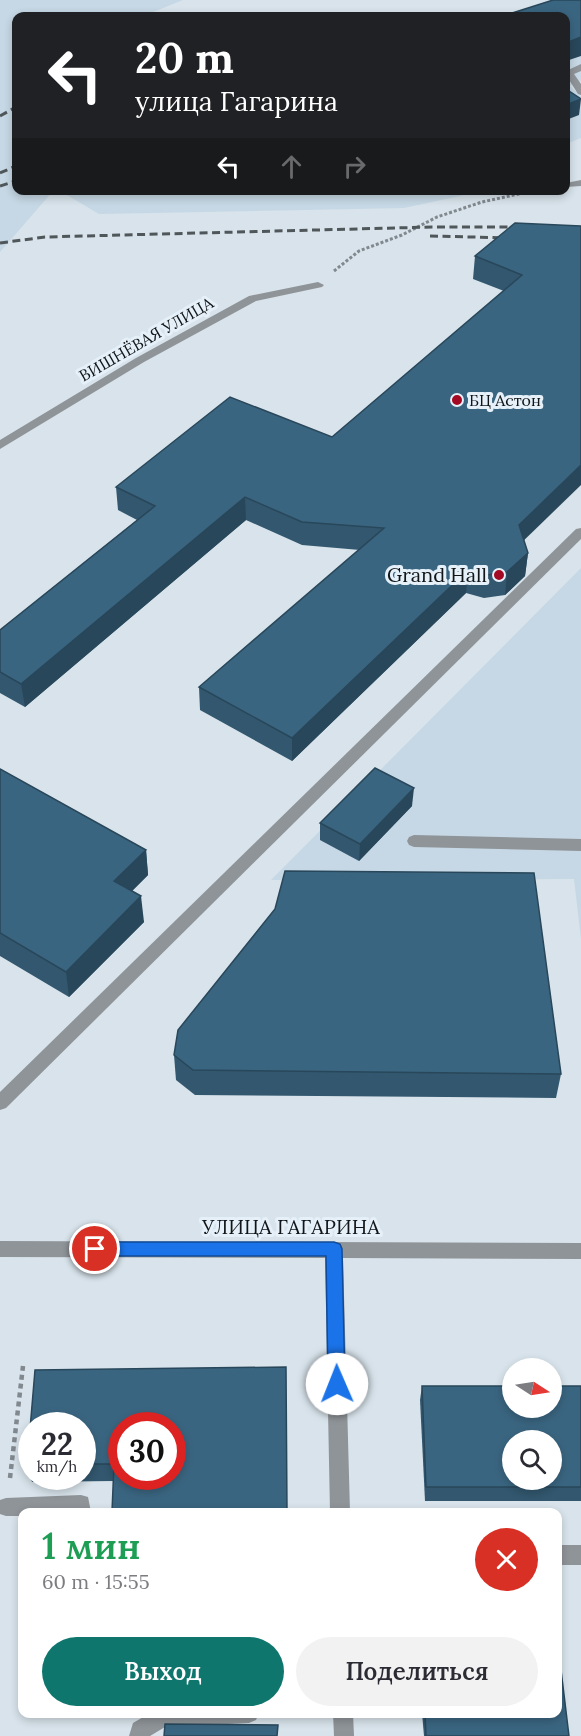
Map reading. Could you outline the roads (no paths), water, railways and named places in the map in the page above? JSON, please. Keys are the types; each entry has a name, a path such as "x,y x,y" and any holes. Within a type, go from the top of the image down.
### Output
{"street":[{"path":"570,75 581,92"},
{"name":"ВИШНЁВАЯ УЛИЦА","path":"0,445 140,360 253,298 318,285"},
{"path":"0,1103 581,532"},
{"path":"414,841 581,845"},
{"name":"УЛИЦА ГАГАРИНА","path":"0,1249 581,1251"},
{"path":"334,1249 340,1508"},
{"path":"6,1507 81,1504 81,1508"},
{"path":"562,1555 581,1555"},
{"path":"139,1736 140,1730 161,1718"},
{"path":"343,1718 344,1736"}],"railway":[{"path":"0,116 12,109"},
{"path":"0,173 12,168"},
{"path":"0,186 12,182"},
{"path":"0,243 45,237 432,227 528,227"},
{"path":"430,236 514,238"}],"place":[{"name":"БЦ Астон","path":"457,400"},
{"name":"Grand Hall","path":"499,575"}]}
